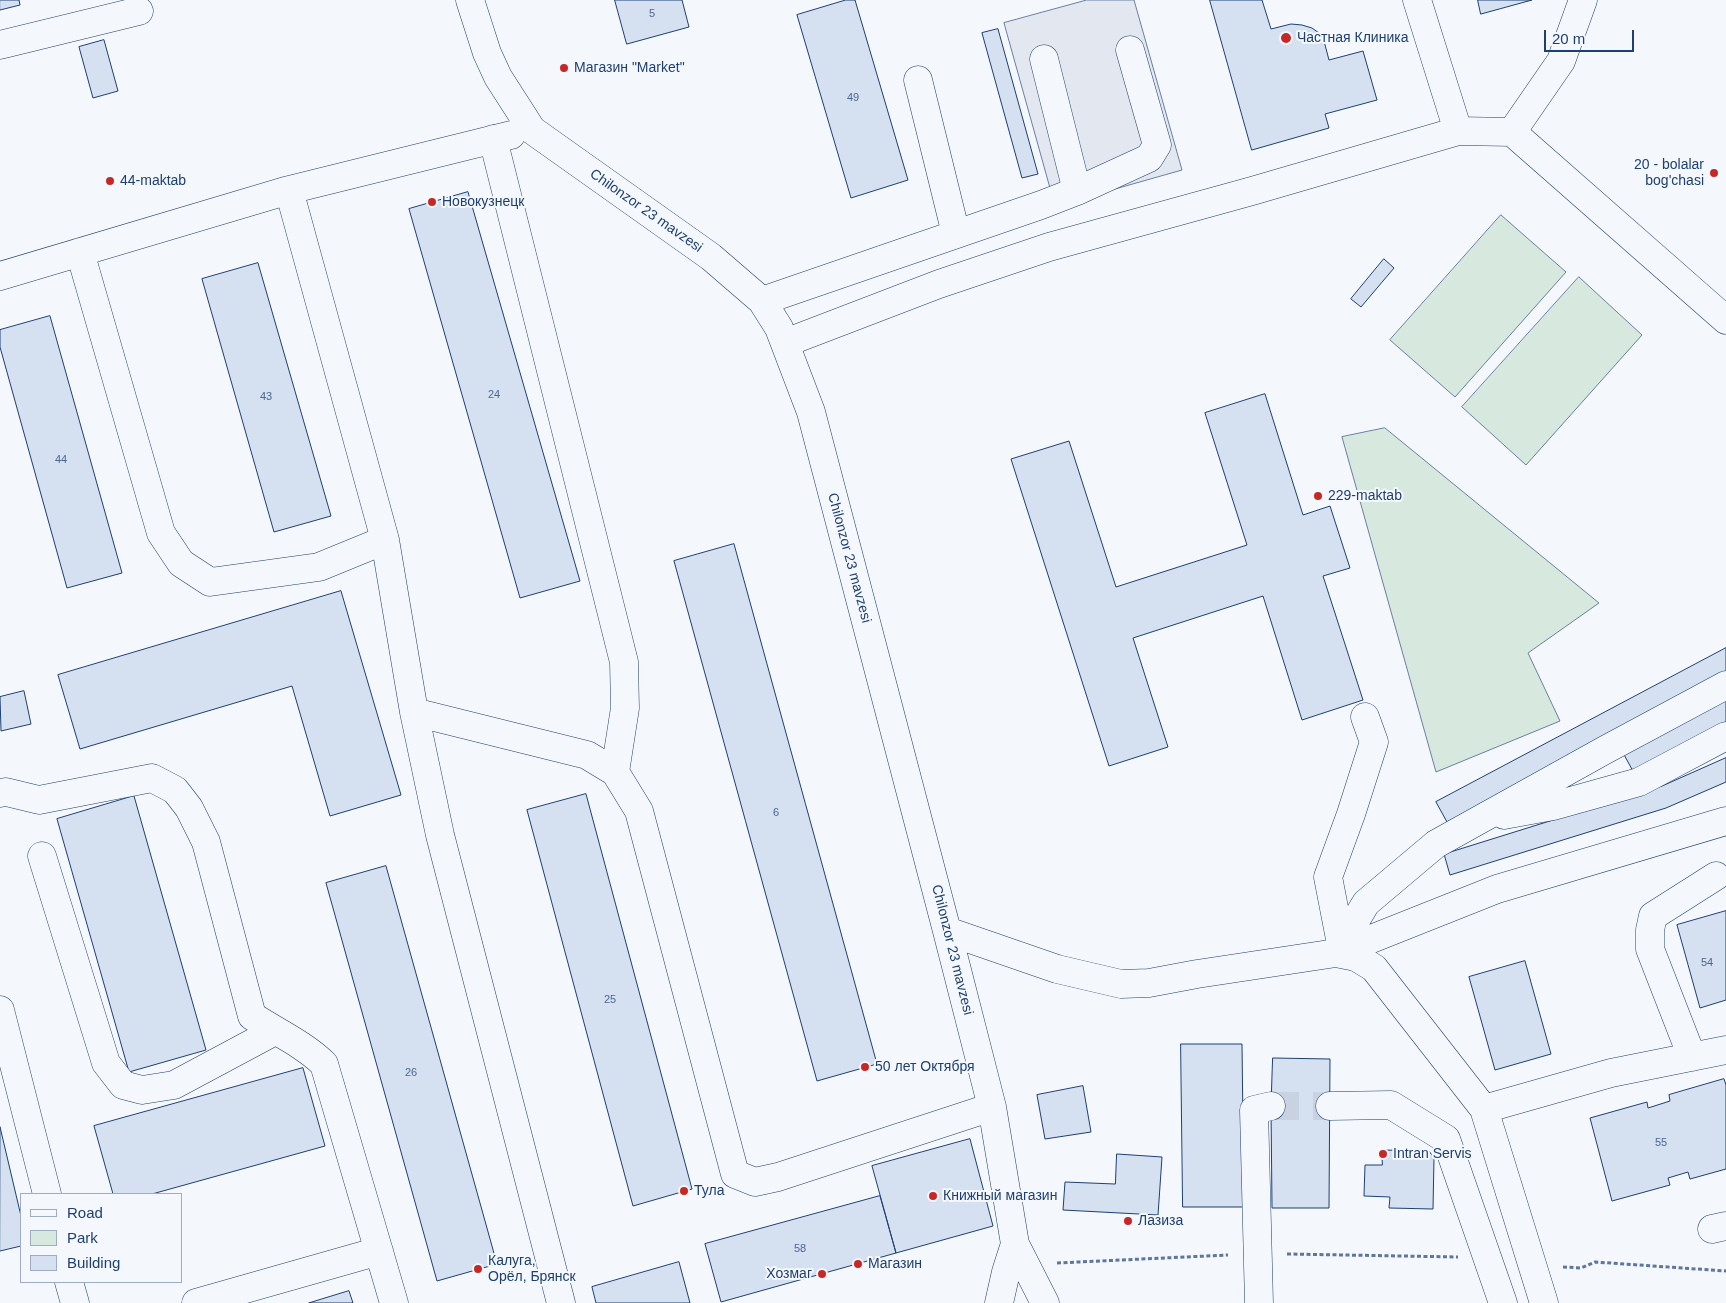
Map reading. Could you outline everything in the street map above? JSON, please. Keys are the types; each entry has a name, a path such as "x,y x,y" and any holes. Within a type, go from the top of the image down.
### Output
{"street":[{"name":"Chilonzor 23 mavzesi","path":"470,0 482,38 498,77 532,130 711,257 762,301 779,328 810,412 947,931 992,1108 1021,1255 1045,1303"},
{"path":"1417,0 1458,131"},
{"path":"1512,132 1560,61 1583,0"},
{"path":"0,45 139,11"},
{"path":"762,301 1077,191 1149,158 1157,146 1130,50"},
{"path":"1044,59 1077,191"},
{"path":"918,80 956,234"},
{"path":"0,276 289,190 532,130"},
{"path":"785,343 939,284 1049,247 1252,191 1458,131 1512,132 1726,320"},
{"path":"493,139 624,662 625,708 615,772"},
{"path":"289,190 385,540 414,712 440,835 561,1303"},
{"path":"80,252 160,533 181,563 210,582 319,567 385,540"},
{"path":"1339,949 1366,903 1436,844 1726,685"},
{"path":"414,712 587,755 615,772 640,811 735,1174 755,1182 778,1177 992,1108"},
{"path":"1339,949 1328,877 1374,742 1365,718"},
{"path":"1482,818 1553,806 1639,782 1726,736"},
{"path":"0,793 6,792 39,800 152,778 174,790 189,808 206,842 252,1016 275,1032 313,1053 324,1064 394,1303"},
{"path":"947,931 1057,969 1121,984 1149,983 1339,949 1496,889 1726,821"},
{"path":"42,856 106,1062 123,1085 142,1090 174,1085 275,1032"},
{"path":"1692,1057 1650,948 1650,930 1653,916 1716,876"},
{"path":"1339,949 1374,968 1484,1109 1544,1303"},
{"path":"0,1010 47,1193"},
{"path":"1484,1109 1611,1073 1726,1050"},
{"path":"1330,1106 1391,1105 1446,1139 1503,1303"},
{"path":"1259,1303 1254,1110 1271,1106"},
{"path":"196,1303 379,1251"},
{"name":"Chilonzor 23 mavzesi","path":"999,1303 1006,1272 1021,1255"},
{"path":"70,1283 75,1303"}],"path":[{"path":"1021,1255 1108,1260 1258,1254 1486,1258"},
{"path":"1533,1267 1580,1268 1595,1262 1726,1271"}],"green space":[{"path":"1501,215 1566,272 1455,397 1390,340"},
{"path":"1579,277 1642,335 1526,465 1462,407"},
{"path":"1385,428 1599,603 1528,653 1560,721 1436,772 1342,437"}],"shaded area":[{"path":"1087,0 1134,0 1182,170 1055,206 1004,23"}],"building":[{"path":"0,0 19,0 20,5 0,10"},
{"path":"615,0 682,0 689,27 627,44"},
{"path":"846,0 855,0 908,180 851,198 797,15"},
{"path":"1210,0 1262,0 1271,29 1291,24 1312,28 1319,33 1324,41 1329,60 1363,51 1377,100 1325,114 1329,128 1252,150"},
{"path":"1478,0 1532,0 1481,14"},
{"path":"998,29 1038,174 1022,178 982,33"},
{"path":"104,40 118,91 93,98 79,47"},
{"path":"468,192 580,581 520,598 409,209"},
{"path":"1384,259 1394,268 1361,307 1351,299"},
{"path":"258,263 331,516 274,532 202,279"},
{"path":"50,316 122,573 67,588 0,347 0,330"},
{"path":"1265,394 1303,515 1330,506 1350,568 1323,576 1363,700 1302,720 1263,596 1133,638 1168,747 1109,766 1011,459 1069,441 1116,587 1247,545 1205,413"},
{"path":"734,544 877,1064 817,1081 674,561"},
{"path":"341,591 401,795 330,816 292,686 80,749 58,675"},
{"path":"1726,648 1726,674 1447,822 1436,802"},
{"path":"24,691 31,724 1,731 0,697"},
{"path":"1726,695 1726,724 1634,773 1622,751"},
{"path":"1726,758 1726,782 1666,808 1450,875 1444,854 1662,786"},
{"path":"586,794 692,1189 633,1206 527,810"},
{"path":"134,796 206,1050 129,1072 57,819"},
{"path":"386,866 497,1264 437,1281 326,883"},
{"path":"1726,911 1726,1000 1700,1008 1677,925"},
{"path":"1525,961 1551,1054 1495,1070 1469,977"},
{"path":"1181,1044 1242,1044 1244,1207 1183,1207"},
{"path":"1273,1058 1330,1059 1329,1208 1272,1208 1271,1106"},
{"path":"303,1068 325,1146 156,1193 113,1193 94,1126"},
{"path":"1724,1079 1726,1085 1726,1169 1690,1179 1688,1172 1668,1178 1670,1185 1612,1201 1590,1118 1647,1102 1648,1108 1670,1101 1669,1095"},
{"path":"1083,1086 1091,1132 1045,1139 1037,1095"},
{"path":"0,1127 20,1212 20,1246 0,1251"},
{"path":"970,1139 993,1226 896,1253 872,1166"},
{"path":"1382,1150 1429,1151 1434,1158 1433,1209 1389,1208 1390,1197 1364,1196 1365,1165 1382,1165"},
{"path":"1117,1154 1162,1157 1158,1215 1063,1210 1065,1182 1115,1184"},
{"path":"880,1196 896,1253 721,1302 705,1244"},
{"path":"679,1262 690,1303 596,1303 592,1287"},
{"path":"349,1291 353,1303 309,1303"}],"tunnel":[{"path":"1271,1106 1330,1106"}],"place":[{"name":"Частная Клиника","path":"1286,38"},
{"name":"Магазин \"Market\"","path":"564,68"},
{"name":"20 - bolalar bog'chasi","path":"1714,173"},
{"name":"44-maktab","path":"110,181"},
{"name":"Новокузнецк","path":"432,202"},
{"name":"229-maktab","path":"1318,496"},
{"name":"50 лет Октября","path":"865,1067"},
{"name":"Intran Servis","path":"1383,1154"},
{"name":"Тула","path":"684,1191"},
{"name":"Книжный магазин","path":"933,1196"},
{"name":"Лазиза","path":"1128,1221"},
{"name":"Магазин","path":"858,1264"},
{"name":"Калуга, Орёл, Брянск","path":"478,1269"},
{"name":"Хозмаг","path":"822,1274"}]}
